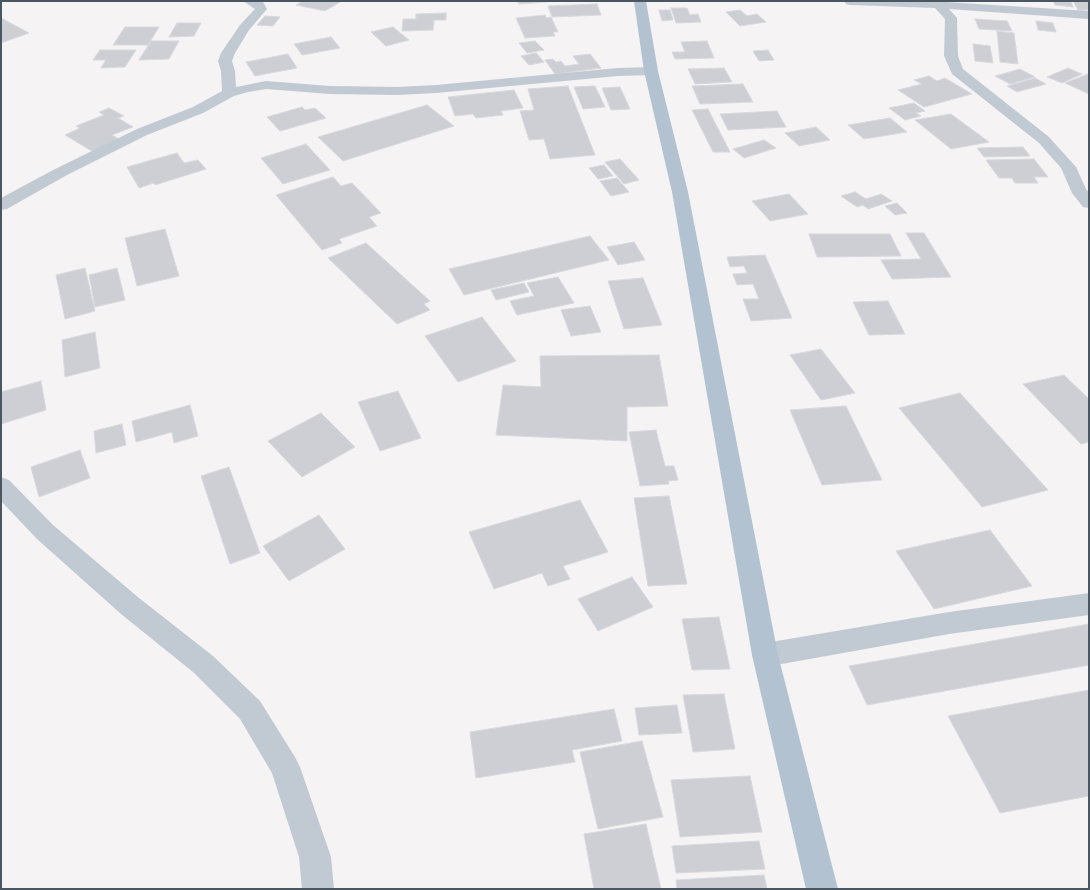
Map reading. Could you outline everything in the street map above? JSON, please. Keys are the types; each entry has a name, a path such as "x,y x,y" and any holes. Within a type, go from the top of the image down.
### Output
{"main road":[{"path":"640,1 651,71 680,192 765,654 822,889"}],"street":[{"path":"850,1 916,3 938,6 1089,15"},
{"path":"229,93 228,71 225,61 231,46 244,28 261,9 259,4"},
{"path":"938,6 951,18 951,56 957,71 1044,140 1068,167 1078,190 1089,203"},
{"path":"228,71 266,85"},
{"path":"1,205 61,172 142,132 198,110 229,93 246,88 266,85 330,90 398,91 436,89 618,72 651,71"},
{"path":"1,486 44,532 130,606 203,664 250,710 285,767 315,857 318,889"},
{"path":"765,654 949,624 1089,604"}],"building":[{"path":"303,1 340,2 325,11 296,5"},
{"path":"517,1 557,1 519,4"},
{"path":"1053,1 1071,1 1073,7 1055,5"},
{"path":"1073,1 1089,2 1089,10 1078,10"},
{"path":"597,4 601,15 552,17 548,6"},
{"path":"671,8 687,8 690,15 698,14 701,22 676,23"},
{"path":"659,10 670,10 673,20 662,21"},
{"path":"740,10 747,16 757,14 766,22 740,26 726,12"},
{"path":"446,13 446,20 434,20 433,30 402,31 403,19 416,19 416,14"},
{"path":"545,15 546,18 551,17 558,32 553,32 555,36 525,38 516,18"},
{"path":"265,16 280,17 273,26 257,25"},
{"path":"1,18 29,33 1,43"},
{"path":"975,19 1007,21 1012,31 979,29"},
{"path":"1036,21 1053,23 1056,32 1038,30"},
{"path":"177,23 201,23 194,36 169,37"},
{"path":"125,27 159,27 148,45 113,45"},
{"path":"393,27 409,40 386,46 371,32"},
{"path":"997,31 1014,33 1018,64 1000,62"},
{"path":"331,37 340,48 302,55 294,44"},
{"path":"151,41 179,41 169,59 139,60"},
{"path":"535,41 544,50 527,53 519,43"},
{"path":"707,41 714,58 675,59 672,52 685,52 681,42"},
{"path":"973,44 990,46 993,63 975,61"},
{"path":"100,50 136,50 125,67 101,68 106,60 93,60"},
{"path":"768,50 774,60 759,61 753,51"},
{"path":"536,53 544,62 529,65 521,56"},
{"path":"288,54 297,68 255,76 246,62"},
{"path":"590,54 601,68 555,74 545,60 553,59 556,62 561,61 565,66 579,64 573,56"},
{"path":"724,68 732,82 695,84 688,69"},
{"path":"1068,68 1082,74 1062,83 1047,77"},
{"path":"1020,69 1035,77 1010,84 995,76"},
{"path":"1088,74 1089,94 1065,83"},
{"path":"929,76 937,81 945,78 972,94 924,107 898,90 922,84 914,80"},
{"path":"1035,78 1046,84 1017,92 1007,86"},
{"path":"743,84 753,102 700,104 692,86"},
{"path":"568,86 595,155 550,159 544,139 529,140 520,111 534,110 528,89"},
{"path":"595,86 605,107 583,109 574,87"},
{"path":"620,87 630,109 611,110 602,88"},
{"path":"514,90 523,108 501,111 503,115 476,118 473,114 455,116 448,97"},
{"path":"914,103 925,111 916,113 921,116 905,120 889,108"},
{"path":"427,105 454,126 343,161 318,137"},
{"path":"302,107 305,110 315,108 326,118 280,131 267,117"},
{"path":"109,108 124,116 118,118 133,127 112,135 122,141 95,153 65,135 80,128 76,126 104,115 99,112"},
{"path":"708,109 730,152 713,152 692,110"},
{"path":"777,111 786,127 728,130 720,114"},
{"path":"951,114 989,142 951,149 915,120"},
{"path":"890,118 907,132 864,139 848,125"},
{"path":"816,127 830,140 799,146 785,133"},
{"path":"764,140 776,148 744,158 733,149"},
{"path":"306,144 330,170 283,184 261,158"},
{"path":"1023,147 1030,156 984,157 977,148"},
{"path":"177,153 184,163 198,160 206,169 155,185 154,183 139,188 127,167"},
{"path":"620,159 639,180 624,184 605,162"},
{"path":"1034,159 1048,177 1034,177 1038,183 1015,183 1012,178 999,178 986,160"},
{"path":"604,165 613,176 598,179 589,168"},
{"path":"333,177 341,186 352,183 381,213 369,217 377,226 339,239 342,243 322,250 276,195"},
{"path":"617,178 629,192 611,196 600,181"},
{"path":"855,192 866,199 881,194 892,201 868,209 863,205 857,207 841,196"},
{"path":"789,194 808,214 770,221 752,201"},
{"path":"897,203 907,213 895,215 885,206"},
{"path":"165,229 179,276 137,286 125,238"},
{"path":"906,233 924,233 951,277 892,279 881,260 921,259"},
{"path":"809,234 890,234 901,256 817,257"},
{"path":"590,236 609,260 464,295 449,269"},
{"path":"634,242 645,260 618,265 607,247"},
{"path":"366,243 430,301 424,304 430,310 397,324 328,258"},
{"path":"765,255 792,318 751,321 743,299 759,299 753,284 737,285 733,274 747,273 744,266 730,267 727,257"},
{"path":"85,268 95,311 65,319 56,275"},
{"path":"117,268 125,300 95,307 89,275"},
{"path":"558,277 574,303 517,315 510,301 534,296 527,283"},
{"path":"643,278 662,325 624,329 608,281"},
{"path":"524,283 529,292 496,300 491,290"},
{"path":"888,301 905,334 869,335 853,302"},
{"path":"590,306 601,332 571,336 561,310"},
{"path":"482,317 516,361 458,382 425,336"},
{"path":"95,332 100,368 65,377 62,340"},
{"path":"821,349 855,393 821,400 790,355"},
{"path":"659,355 668,406 627,407 627,441 496,435 503,385 541,387 540,356"},
{"path":"1064,375 1089,399 1089,442 1081,444 1023,384"},
{"path":"41,381 46,410 1,424 1,392"},
{"path":"398,391 421,438 380,451 358,402"},
{"path":"960,393 1048,490 982,507 899,408"},
{"path":"190,405 198,436 174,443 172,432 136,442 132,421"},
{"path":"846,406 882,480 822,485 790,410"},
{"path":"321,413 355,447 302,477 268,441"},
{"path":"122,424 126,445 96,453 94,431"},
{"path":"656,430 665,466 674,466 678,480 668,481 669,484 640,486 629,432"},
{"path":"80,450 90,478 39,497 31,467"},
{"path":"229,467 260,553 230,564 201,476"},
{"path":"669,496 687,584 648,586 634,498"},
{"path":"580,500 608,552 563,566 570,579 548,586 542,573 494,589 469,532"},
{"path":"319,515 345,549 289,581 263,546"},
{"path":"990,530 1032,586 934,609 896,551"},
{"path":"632,577 653,607 598,631 578,599"},
{"path":"719,617 730,669 692,670 682,619"},
{"path":"1089,624 1089,665 867,705 849,666"},
{"path":"1089,690 1089,796 1000,813 948,716"},
{"path":"724,694 735,749 693,752 683,695"},
{"path":"677,705 682,733 639,735 635,708"},
{"path":"614,709 622,741 572,750 575,762 476,778 470,732"},
{"path":"642,741 663,817 598,829 580,752"},
{"path":"750,776 762,832 680,837 671,780"},
{"path":"646,824 661,889 594,889 584,834"},
{"path":"759,841 765,869 676,873 672,846"},
{"path":"764,875 767,889 677,889 676,880"}]}
